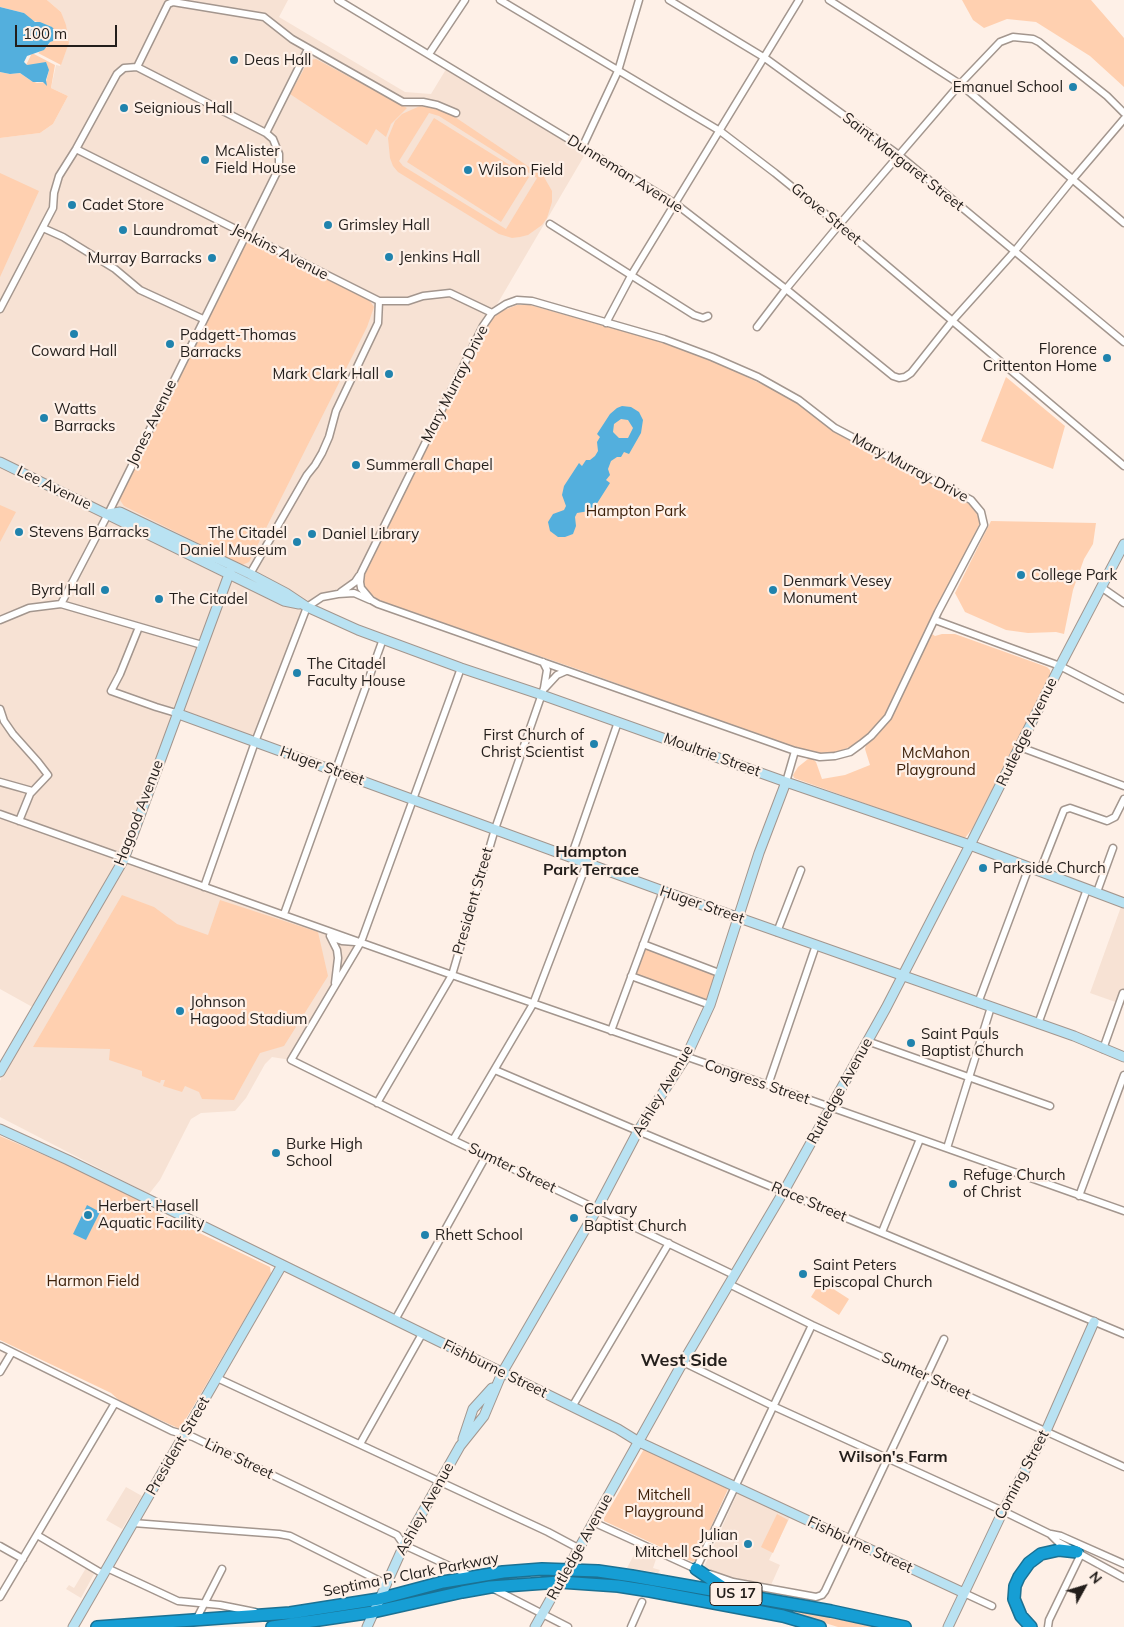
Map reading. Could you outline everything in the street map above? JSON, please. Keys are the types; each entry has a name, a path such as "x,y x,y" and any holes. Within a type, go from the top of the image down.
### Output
{"highway":[{"path":"1031,1627 1022,1616 1014,1599 1015,1586 1028,1563 1041,1554 1059,1550 1079,1553"},
{"name":"Septima P. Clark Parkway","path":"97,1627 268,1616 379,1599 443,1582 503,1572 542,1569 632,1576 732,1593 905,1627"},
{"path":"696,1569 732,1593"},
{"name":"Septima P. Clark Parkway","path":"272,1627 289,1626 373,1612 490,1587 560,1582 618,1586 650,1591 783,1616 820,1627"}],"street":[{"name":"Dunneman Avenue","path":"338,0 676,204 786,289 893,376 902,378 909,375 952,320"},
{"path":"429,54 465,0"},
{"name":"Grove Street","path":"500,0 720,131 839,225 1124,466"},
{"path":"582,148 618,71 639,0"},
{"name":"Saint Margaret Street","path":"669,0 765,58 900,156 1124,342"},
{"path":"606,323 632,274 799,0"},
{"path":"829,0 960,84 1124,223"},
{"path":"137,67 168,4 173,2 264,16 292,39 308,49 403,102 423,102 456,113"},
{"path":"757,327 839,225 960,84 1000,42 1013,37 1026,38 1032,39 1046,47 1108,96 1124,113"},
{"path":"0,309 53,208 54,193 59,176 117,74 124,68 137,67 266,133 308,49"},
{"path":"952,320 1014,252 1124,119"},
{"name":"Jones Avenue","path":"61,604 108,514 279,168 279,154 273,139 266,133"},
{"name":"Jenkins Avenue","path":"76,149 379,301 408,301 423,296 450,294 492,313"},
{"path":"550,224 632,274 694,315 703,318 708,316"},
{"path":"43,228 63,237 114,269 140,290 203,319"},
{"name":"Mary Murray Drive","path":"517,300 532,301 672,342 758,377 799,400 835,428 971,500 981,512 984,525 888,717 871,736 850,752 835,756 820,757 795,751 566,671 354,593 338,594 355,582 361,573 479,334 492,313 506,304 517,300"},
{"path":"250,574 307,475 316,465 322,453 329,437 336,411 378,323 379,301"},
{"name":"Lee Avenue","path":"0,462 108,514"},
{"name":"Moultrie Street","path":"108,514 120,512 250,574 304,605 383,639 461,668 543,692 618,722 970,845 1124,903"},
{"name":"Moultrie Street","path":"108,514 117,521 284,601 304,605"},
{"name":"Rutledge Avenue","path":"535,1627 683,1362 831,1108 902,976 1124,544"},
{"name":"Hagood Avenue","path":"0,1072 124,859 176,713 232,566"},
{"path":"361,573 361,588 371,600"},
{"path":"1101,587 1124,603"},
{"path":"204,887 304,605 322,597 338,594"},
{"path":"0,620 29,608 61,604 202,645"},
{"path":"935,620 1060,666 1124,699"},
{"name":"Huger Street","path":"139,627 111,691 777,932 1074,1036 1124,1057"},
{"path":"284,914 383,639"},
{"name":"President Street","path":"377,1103 452,975 495,829 543,692 547,670 544,662"},
{"path":"334,987 361,942 461,668"},
{"path":"543,692 557,675 566,671"},
{"path":"0,708 12,734 48,775 32,791 19,821"},
{"path":"572,858 618,722"},
{"path":"1020,747 1124,786"},
{"name":"Ashley Avenue","path":"367,1627 404,1545 460,1446 473,1409 497,1384 638,1131 686,1057 710,1005 759,853 786,782 795,751"},
{"path":"0,782 32,791"},
{"path":"1040,871 1061,814 1066,808 1101,820 1110,820 1115,817 1124,799"},
{"name":"Congress Street","path":"0,814 532,1004 1124,1211"},
{"path":"1096,892 1112,848"},
{"path":"453,1140 532,1004 587,863"},
{"path":"978,1003 1029,867"},
{"path":"777,932 801,870"},
{"path":"1038,1024 1087,889"},
{"path":"611,1031 663,891"},
{"name":"Congress Street","path":"318,927 330,936 342,941 361,942"},
{"path":"330,936 338,958 334,987"},
{"path":"643,944 720,973"},
{"path":"768,1085 816,945"},
{"path":"631,976 710,1005"},
{"name":"Sumter Street","path":"334,987 291,1060 734,1275"},
{"path":"1103,1049 1123,993"},
{"path":"947,1148 991,1007"},
{"path":"867,1041 1050,1106"},
{"name":"Race Street","path":"495,1070 1124,1334"},
{"path":"1079,1196 1124,1075"},
{"name":"Fishburne Street","path":"0,1129 68,1160 618,1429 639,1442 992,1606"},
{"path":"882,1232 920,1139"},
{"path":"394,1320 486,1156"},
{"path":"572,1407 669,1243"},
{"name":"President Street","path":"73,1627 282,1265"},
{"name":"Sumter Street","path":"729,1284 1124,1467"},
{"name":"Coming Street","path":"948,1627 1003,1511 1046,1431 1094,1322"},
{"path":"696,1569 775,1407 812,1324"},
{"path":"360,1444 422,1334"},
{"path":"593,1522 696,1569 733,1582 816,1597 822,1595 944,1339"},
{"name":"Line Street","path":"0,1346 109,1398 115,1404 172,1431 192,1437 397,1535 404,1545 474,1577"},
{"path":"0,1372 12,1352"},
{"path":"683,1362 775,1407 1050,1534 1061,1536 1124,1564"},
{"path":"217,1378 548,1532 578,1548"},
{"path":"0,1598 115,1404"},
{"path":"133,1523 290,1536 386,1584"},
{"path":"1050,1534 1058,1542 1124,1578"},
{"path":"37,1535 105,1571 178,1601 220,1604 268,1616"},
{"path":"0,1546 23,1559"},
{"path":"1048,1627 1049,1620 1079,1553"},
{"path":"196,1620 222,1569"},
{"path":"490,1587 568,1627"},
{"path":"631,1627 642,1602"}],"shaded area":[{"name":"The Citadel","path":"47,0 288,0 279,17 405,92 431,94 448,66 587,151 492,313 361,573 347,589 307,607 255,742 177,713 124,859 361,942 291,1060 272,1057 265,1064 246,1098 235,1111 201,1113 191,1119 160,1180 149,1194 0,1117 0,1081 13,1049 36,1009 0,989 0,138 40,133 53,124 68,96 51,88 56,65 60,66 69,43 61,12"},
{"path":"1122,904 1124,905 1124,1005 1090,993"},
{"path":"126,1487 142,1496 122,1529 106,1520"},
{"path":"739,1493 790,1517 769,1560 780,1565 771,1585 725,1576 704,1567"},
{"path":"638,1547 657,1556 653,1568 660,1570 658,1573 627,1568"},
{"path":"86,1568 94,1574 81,1598 66,1589 69,1585 74,1588"}],"green space":[{"path":"0,0 47,0 61,12 66,25 69,43 61,65 38,53 47,47 50,42 59,38 50,26 28,19 24,13 0,7"},
{"path":"962,0 1091,0 1124,38 1124,87 1090,56 1036,22 1007,19 984,28 973,20"},
{"path":"32,53 55,65 51,88 68,96 53,124 40,133 0,138 0,72 20,73 37,83 46,82 49,70 34,65 26,65"},
{"path":"316,59 407,108 391,124 386,137 376,129 367,145 290,94 309,60"},
{"path":"420,106 440,108 544,177 552,191 552,202 547,218 542,225 528,235 520,237 512,238 499,234 398,172 390,158 388,138 395,121 402,114","holes":["429,113 439,116 537,178 506,229 403,166 399,161"]},
{"name":"Wilson Field","path":"434,118 529,177 501,222 407,162"},
{"path":"0,173 39,191 0,277"},
{"path":"245,239 368,298 374,307 367,327 249,562 242,565 124,506 118,497"},
{"name":"Hampton Park","path":"517,305 530,305 654,340 709,359 794,401 834,432 968,503 977,514 979,525 885,716 877,727 857,744 835,753 822,754 796,749 580,670 380,601 366,590 363,581 364,573 488,324 499,312"},
{"path":"1006,377 1065,426 1053,469 981,441"},
{"path":"0,505 16,512 0,542"},
{"name":"College Park","path":"991,521 1096,523 1093,544 1084,559 1073,590 1064,634 1006,630 965,612 955,593"},
{"name":"McMahon Playground","path":"932,634 935,636 955,634 1047,667 1050,670 1050,675 972,829 965,838 794,778 793,775 798,767 808,759 813,759 816,762 822,779 845,775 870,765 865,749 866,745 890,718 928,637"},
{"name":"Johnson Hagood Stadium","path":"122,895 154,907 177,924 208,935 220,900 318,932 328,976 284,1046 260,1053 234,1100 202,1099 199,1092 185,1086 182,1092 163,1086 165,1080 161,1080 160,1083 142,1076 142,1071 109,1060 110,1049 33,1047"},
{"path":"644,947 717,974 708,1002 634,975"},
{"name":"Harmon Field","path":"0,1136 83,1172 143,1201 154,1211 270,1267 271,1274 180,1429 121,1402 111,1393 0,1340"},
{"path":"821,1281 849,1299 839,1315 811,1297"},
{"name":"Mitchell Playground","path":"644,1449 728,1489 696,1560 693,1562 604,1521"},
{"path":"777,1514 788,1520 773,1553 761,1547"},
{"path":"789,1609 874,1627 838,1627 789,1612"}],"water":[{"path":"0,7 24,13 35,22 52,27 59,35 59,39 50,42 44,50 27,56 24,62 27,65 46,62 49,70 46,80 47,86 43,82 33,82 20,73 0,72"},
{"path":"622,406 631,407 639,412 643,420 641,433 629,454 624,452 621,457 611,461 608,469 610,475 606,480 610,483 596,505 589,511 577,513 573,534 558,537 550,531 548,522 553,514 564,510 566,506 562,495 564,486 579,463 582,466 586,460 590,460 595,456 598,451 597,442 600,437 597,434 610,414","holes":["621,419 628,420 633,428 628,438 619,438 613,432 614,424"]},
{"path":"87,1205 100,1212 86,1240 73,1234"}],"place":[{"name":"Deas Hall","path":"234,60"},
{"name":"Emanuel School","path":"1073,87"},
{"name":"Seignious Hall","path":"124,108"},
{"name":"McAlister Field House","path":"205,160"},
{"name":"Wilson Field","path":"468,170"},
{"name":"Cadet Store","path":"72,205"},
{"name":"Grimsley Hall","path":"328,225"},
{"name":"Laundromat","path":"123,230"},
{"name":"Jenkins Hall","path":"389,257"},
{"name":"Murray Barracks","path":"212,258"},
{"name":"Coward Hall","path":"74,334"},
{"name":"Padgett-Thomas Barracks","path":"170,344"},
{"name":"Florence Crittenton Home","path":"1107,358"},
{"name":"Mark Clark Hall","path":"389,374"},
{"name":"Watts Barracks","path":"44,418"},
{"name":"Summerall Chapel","path":"356,465"},
{"name":"Stevens Barracks","path":"19,532"},
{"name":"Daniel Library","path":"312,534"},
{"name":"The Citadel Daniel Museum","path":"297,542"},
{"name":"College Park","path":"1021,575"},
{"name":"Byrd Hall","path":"105,590"},
{"name":"Denmark Vesey Monument","path":"773,590"},
{"name":"The Citadel","path":"159,599"},
{"name":"The Citadel Faculty House","path":"297,673"},
{"name":"First Church of Christ Scientist","path":"594,744"},
{"name":"Parkside Church","path":"983,868"},
{"name":"Johnson Hagood Stadium","path":"180,1011"},
{"name":"Saint Pauls Baptist Church","path":"911,1043"},
{"name":"Burke High School","path":"276,1153"},
{"name":"Refuge Church of Christ","path":"953,1184"},
{"name":"Herbert Hasell Aquatic Facility","path":"88,1215"},
{"name":"Calvary Baptist Church","path":"574,1218"},
{"name":"Rhett School","path":"425,1235"},
{"name":"Saint Peters Episcopal Church","path":"803,1274"},
{"name":"Julian Mitchell School","path":"748,1544"}],"district":[{"name":"Hampton Park Terrace","path":"591,861"},
{"name":"West Side","path":"684,1361"},
{"name":"Wilson's Farm","path":"893,1457"}]}
